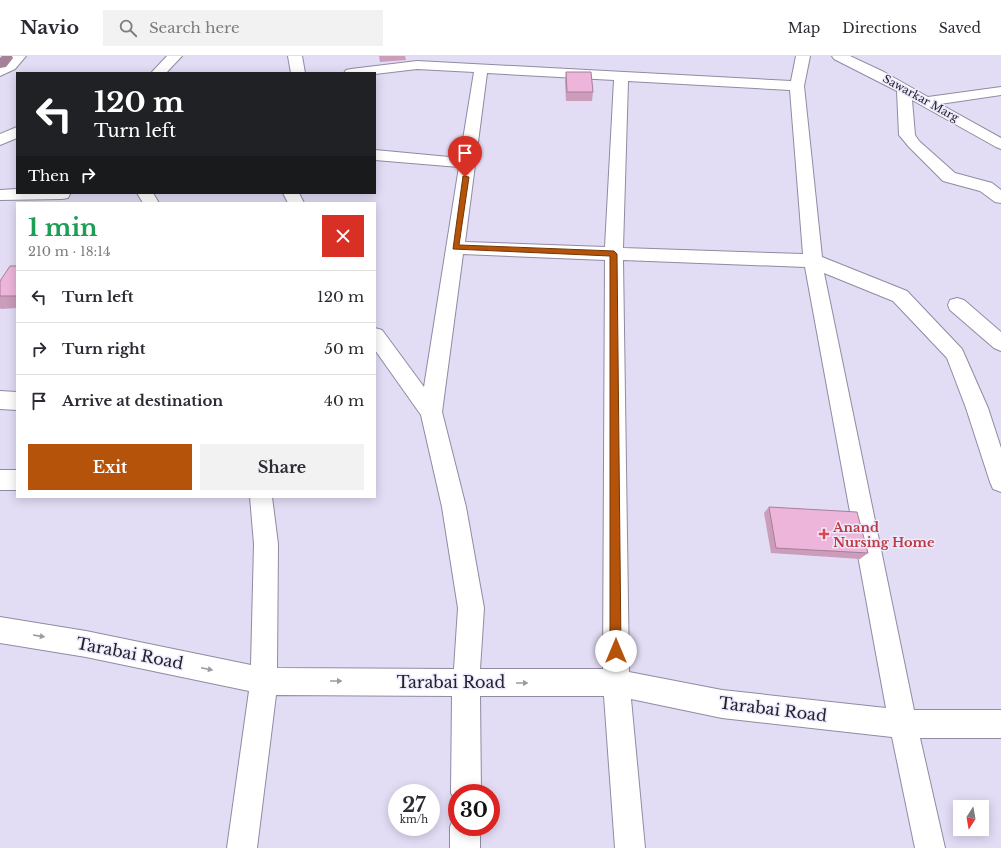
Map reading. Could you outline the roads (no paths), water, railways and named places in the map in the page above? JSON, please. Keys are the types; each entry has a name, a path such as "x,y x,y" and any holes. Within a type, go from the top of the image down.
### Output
{"street":[{"path":"0,72 10,66 19,56"},
{"path":"159,72 175,56"},
{"path":"295,56 298,72"},
{"path":"803,56 797,86 813,261 903,724 930,848"},
{"name":"Sawarkar Marg","path":"839,56 928,101 1001,144"},
{"path":"359,72 417,65 797,86"},
{"path":"466,784 466,682 471,608 454,507 431,412 481,69"},
{"path":"621,77 614,254 616,683 630,848"},
{"path":"904,89 907,135 914,144 949,177 986,187 1001,198"},
{"path":"928,101 1001,91"},
{"path":"0,140 16,132"},
{"path":"376,156 468,163"},
{"path":"0,195 60,197"},
{"path":"455,248 813,261 900,296 956,354 977,408 1001,482"},
{"path":"957,305 1001,343"},
{"path":"376,336 431,412"},
{"path":"0,400 16,401"},
{"path":"0,480 16,480"},
{"path":"242,848 264,681 266,544 261,498"},
{"name":"Tarabai Road","path":"0,630 86,644 264,681 616,683 722,704 903,724 1001,724"},
{"path":"465,836 465,848"}],"place":[{"name":"Anand Nursing Home","path":"824,534"}]}
